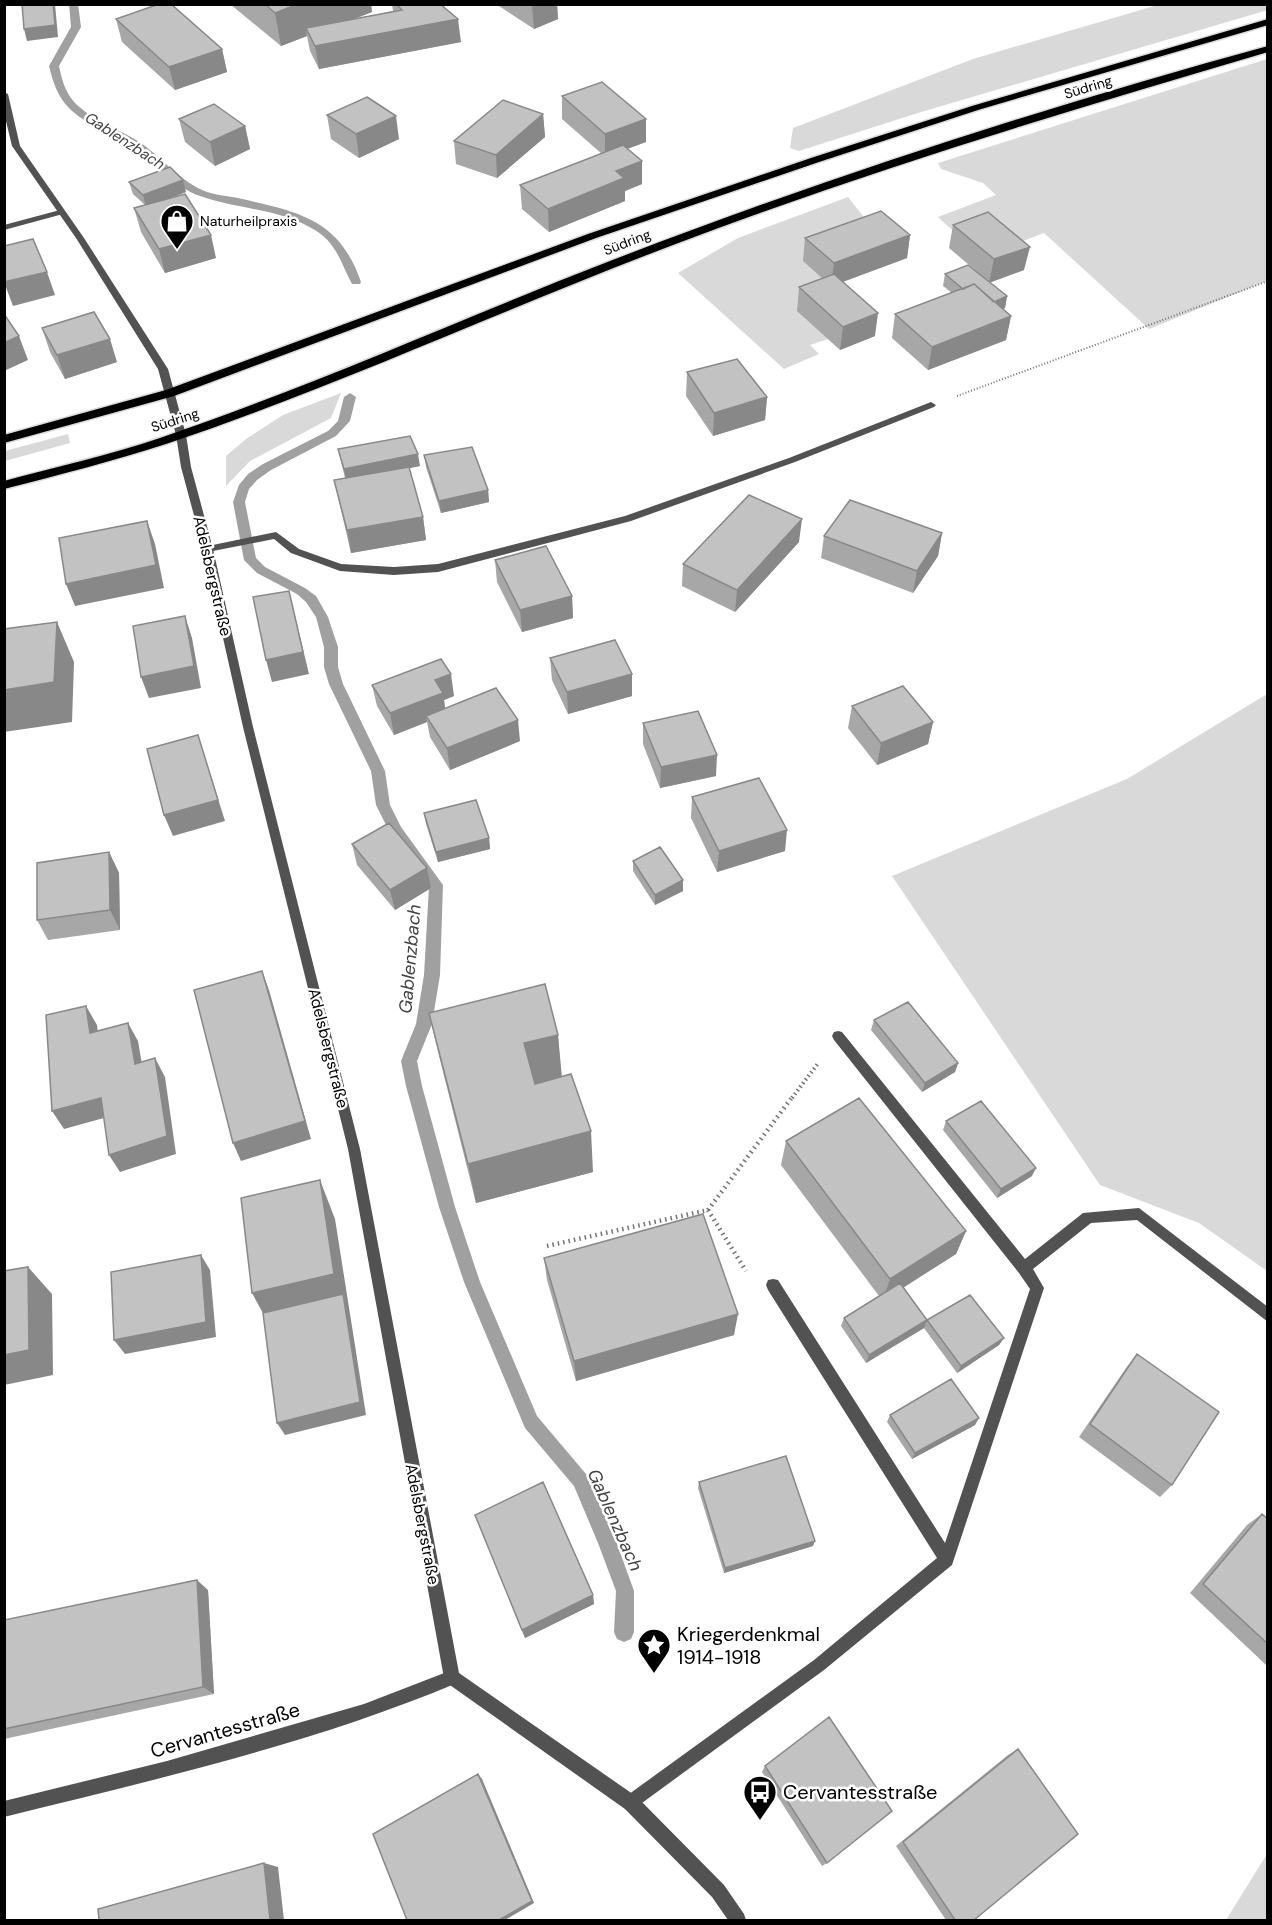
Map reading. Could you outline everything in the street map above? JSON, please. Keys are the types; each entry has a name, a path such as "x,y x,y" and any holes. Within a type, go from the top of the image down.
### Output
{"main road":[{"name":"Südring","path":"4,439 170,393 592,236 717,193 975,108 1268,22"},
{"name":"Südring","path":"4,485 182,435 726,221 1015,124 1268,49"}],"street":[{"name":"Adelsbergstraße","path":"4,94 16,146 146,337 164,369 182,435 186,467 208,549 248,727 354,1149 452,1678"},
{"path":"4,228 60,212"},
{"path":"208,549 276,535 295,551 340,567 394,571 438,568 628,519 792,460 931,405"},
{"path":"631,1803 819,1665 947,1560 1037,1288 1024,1268 838,1036"},
{"path":"1024,1268 1088,1217 1139,1214 1268,1316"},
{"path":"773,1285 947,1560"},
{"path":"452,1678 631,1803 718,1892 738,1920"},
{"name":"Cervantesstraße","path":"4,1809 167,1769 331,1722 364,1712 452,1678"}],"path":[{"path":"931,405 1268,281"},
{"path":"547,1246 708,1210 838,1036"},
{"path":"708,1210 748,1275 773,1285"}],"shaded area":[{"path":"1161,4 1267,4 1268,10 918,113 799,151 790,148 793,128 973,59"},
{"path":"1267,59 1267,281 1149,329 1044,233 1000,250 965,242 938,217 996,195 983,183 941,169 938,163"},
{"path":"848,197 878,235 831,286 828,339 810,345 819,354 784,369 678,273 738,238"},
{"path":"341,393 331,418 250,461 226,486 226,456 246,439 283,415"},
{"path":"68,434 70,443 5,461 5,451"},
{"path":"1267,694 1267,1271 1199,1223 1100,1185 892,876 1127,779"},
{"path":"1267,1854 1267,1920 1226,1920"}],"building":[{"path":"22,4 53,4 55,25 24,29"},
{"path":"159,4 171,4 222,49 169,67 116,19"},
{"path":"265,4 298,4 275,13"},
{"path":"396,4 440,4 458,19 315,46 306,28 402,10"},
{"path":"602,82 646,119 605,134 562,96"},
{"path":"367,97 396,116 356,134 327,115"},
{"path":"503,100 543,114 496,155 454,141"},
{"path":"214,104 245,126 210,142 179,119"},
{"path":"623,145 642,161 616,171 624,178 548,209 520,185"},
{"path":"170,167 183,180 143,195 129,182"},
{"path":"185,194 211,235 159,249 134,208"},
{"path":"881,211 910,235 834,263 805,238"},
{"path":"988,212 1030,247 994,259 953,225"},
{"path":"33,239 47,272 4,282 4,246"},
{"path":"968,265 1007,296 994,302 974,284 963,289 945,274"},
{"path":"834,274 878,313 843,327 799,287"},
{"path":"974,284 1011,316 932,347 895,314"},
{"path":"94,312 110,339 57,355 42,328"},
{"path":"4,314 19,336 4,343"},
{"path":"737,359 767,397 714,413 687,372"},
{"path":"410,436 418,454 344,469 338,449"},
{"path":"472,447 488,490 439,501 424,455"},
{"path":"409,467 423,517 347,530 334,480"},
{"path":"749,495 802,519 737,590 683,564"},
{"path":"850,500 942,533 917,571 824,536"},
{"path":"147,521 156,565 66,584 59,538"},
{"path":"546,546 572,596 520,610 495,560"},
{"path":"289,591 303,652 266,660 253,597"},
{"path":"185,616 194,666 141,677 133,626"},
{"path":"57,622 54,682 4,690 4,629"},
{"path":"615,640 632,674 567,692 550,658"},
{"path":"441,659 451,674 435,680 443,693 390,713 372,685"},
{"path":"903,686 933,722 881,743 852,706"},
{"path":"496,688 518,720 447,748 426,716"},
{"path":"698,711 717,755 661,767 643,723"},
{"path":"198,735 218,800 164,815 147,749"},
{"path":"759,778 787,830 719,851 692,797"},
{"path":"476,800 489,838 436,852 424,813"},
{"path":"389,823 427,868 390,890 352,844"},
{"path":"660,847 683,880 655,895 633,861"},
{"path":"109,852 110,910 37,920 37,863"},
{"path":"262,971 305,1121 233,1143 194,990"},
{"path":"545,984 558,1035 524,1043 535,1084 571,1074 591,1131 468,1164 429,1013"},
{"path":"908,1002 958,1063 925,1083 874,1020"},
{"path":"86,1006 90,1033 128,1023 135,1064 155,1058 167,1136 109,1155 101,1098 52,1111 46,1015"},
{"path":"859,1098 966,1231 890,1279 786,1141"},
{"path":"981,1101 1036,1168 1001,1189 946,1121"},
{"path":"320,1180 334,1274 252,1293 241,1198"},
{"path":"703,1214 738,1314 574,1361 544,1258"},
{"path":"201,1255 206,1322 114,1340 111,1272"},
{"path":"28,1267 29,1350 4,1355 4,1271"},
{"path":"900,1283 927,1320 869,1355 844,1318"},
{"path":"343,1294 360,1402 277,1423 263,1313"},
{"path":"970,1295 1004,1338 961,1366 927,1320"},
{"path":"1137,1354 1219,1412 1172,1485 1090,1424"},
{"path":"951,1379 979,1418 915,1453 890,1415"},
{"path":"786,1456 815,1541 725,1568 699,1482"},
{"path":"543,1482 593,1595 522,1630 475,1515"},
{"path":"1262,1514 1268,1519 1268,1644 1203,1584"},
{"path":"197,1580 203,1687 4,1729 4,1620"},
{"path":"829,1717 892,1811 827,1863 765,1766"},
{"path":"1018,1749 1078,1834 974,1920 955,1920 903,1842"},
{"path":"478,1774 532,1901 499,1920 407,1920 373,1834"},
{"path":"264,1863 270,1920 99,1920 98,1909"}],"waterway":[{"name":"Gablenzbach","path":"73,4 76,27 54,66 64,95 73,106 84,115 135,144 181,181 200,193 269,208 307,221 337,244 348,261 356,282"},
{"name":"Gablenzbach","path":"350,397 344,421 332,433 267,467 243,488 239,502 250,560 261,570 301,591 311,599 322,617 331,647 331,667 336,684 378,771 383,805 396,831 436,885 432,975 424,1024 409,1061 414,1086 447,1207 472,1282 531,1422 580,1480 607,1541 625,1591 624,1632"}],"place":[{"name":"Naturheilpraxis","path":"177,250"},
{"name":"Kriegerdenkmal 1914-1918","path":"654,1674"},
{"name":"Cervantesstraße","path":"760,1821"}]}
